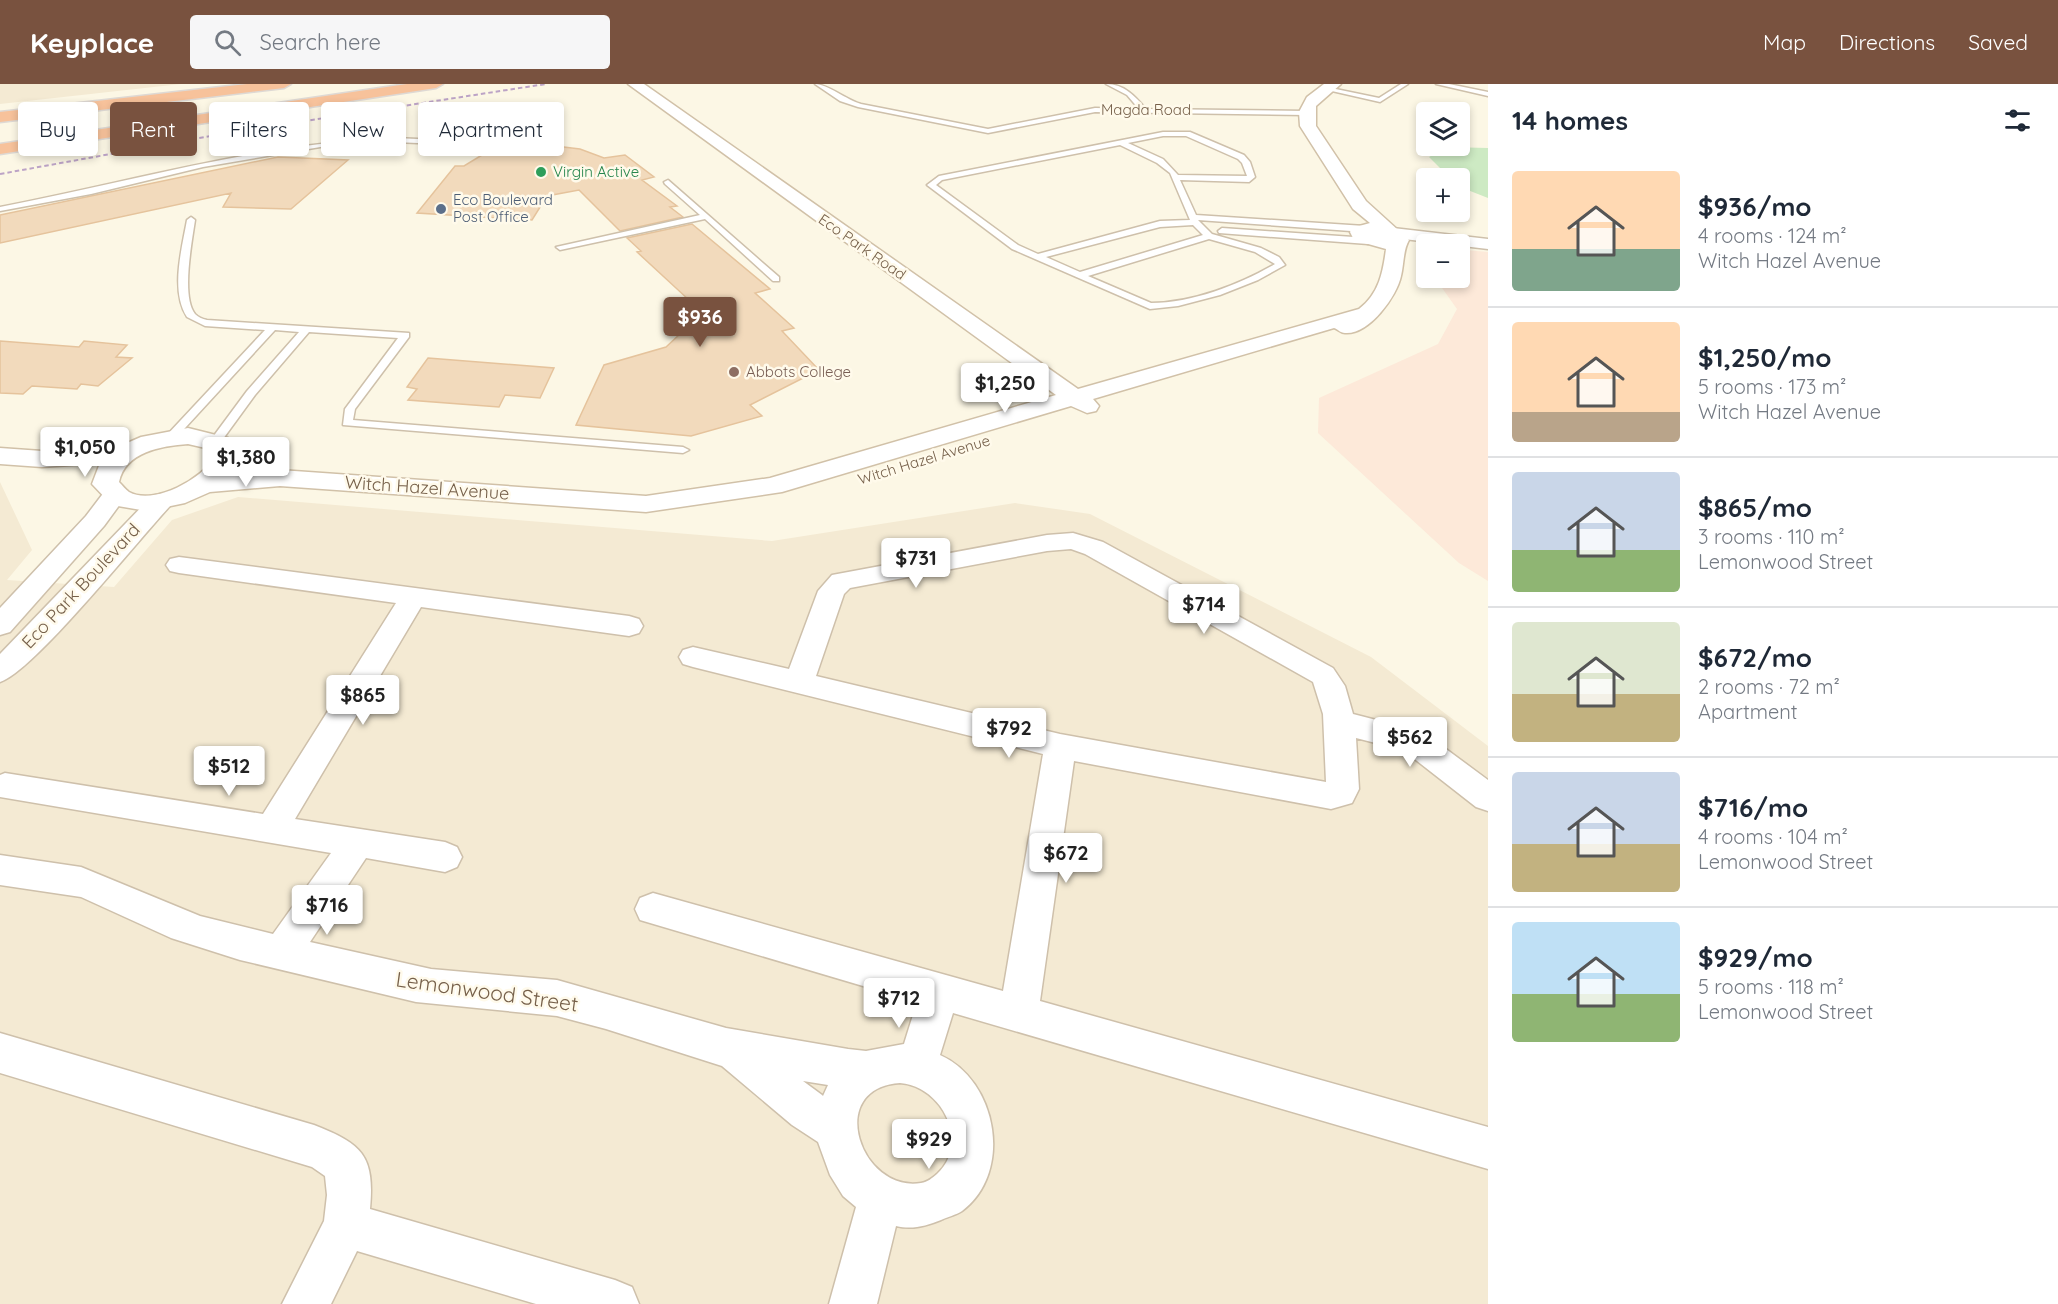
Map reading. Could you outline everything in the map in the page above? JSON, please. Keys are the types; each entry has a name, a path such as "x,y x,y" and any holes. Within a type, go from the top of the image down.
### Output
{"highway":[{"path":"0,117 284,84"},
{"path":"0,142 406,84"},
{"path":"0,149 436,84"},
{"path":"0,129 303,87"}],"street":[{"name":"Eco Park Road","path":"635,84 1083,403"},
{"path":"1330,87 1310,103 1306,113 1311,134 1359,205 1394,238"},
{"path":"1359,205 1367,235 1394,267"},
{"path":"1367,235 1479,244"},
{"name":"Witch Hazel Avenue","path":"208,484 280,478 683,508 781,499 835,487 1083,403 1318,339 1347,327 1377,305 1388,291 1394,267 1394,238"},
{"name":"Witch Hazel Avenue","path":"125,454 146,444 188,436 222,449 280,478"},
{"path":"42,459 142,502 161,501 187,494 208,484 226,466 222,449"},
{"path":"0,456 42,459 125,454"},
{"path":"109,487 115,462 125,454"},
{"name":"Eco Park Boulevard","path":"0,625 95,521 109,487"},
{"name":"Eco Park Boulevard","path":"0,671 53,618 161,501"},
{"path":"693,657 1060,746 1336,796 1343,789 1339,722 1328,682 1318,672 1094,548 1073,542 1055,542 841,581 832,591 799,681"},
{"path":"178,565 629,626"},
{"path":"271,830 414,596"},
{"path":"1339,722 1412,741 1427,749 1488,798"},
{"path":"1019,1014 1060,746"},
{"path":"5,786 445,857"},
{"path":"282,952 357,843"},
{"name":"Lemonwood Street","path":"0,870 85,883 193,930 428,987 558,998 733,1049 866,1071"},
{"path":"653,909 1488,1148"},
{"path":"917,1066 940,992"},
{"name":"Lemonwood Street","path":"733,1049 807,1110 835,1129"},
{"path":"0,1053 328,1152 341,1160 349,1175 346,1225 306,1304"},
{"path":"893,1063 917,1066 933,1073 952,1088 963,1102 972,1125 974,1149 965,1175 946,1196 935,1201 911,1205 894,1203 881,1197 855,1178 841,1156 835,1129 840,1100 848,1086 866,1071 893,1063"},
{"path":"853,1304 881,1197"},
{"path":"346,1225 615,1304"}],"lane":[{"name":"Magda Road","path":"818,84 842,100 860,106 988,131 1083,111 1143,109 1306,113"},
{"path":"1109,84 1129,94 1143,109"},
{"path":"1330,87 1380,100 1405,84"},
{"path":"1439,84 1488,94"},
{"path":"1479,84 1488,86"},
{"path":"1118,141 1160,161 1176,177 1194,219 1206,233 1275,258 1281,265 1200,298 1165,306 1146,305 1015,247 930,185 939,178 1118,141 1163,134 1187,134 1244,160 1251,177 1246,180 1176,177"},
{"path":"0,209 91,192 203,165 338,142 418,141"},
{"path":"668,182 704,217 776,279"},
{"path":"560,247 704,217"},
{"path":"1037,257 1160,224 1194,219 1367,235"},
{"path":"191,220 184,291 185,306 191,317 205,323 405,335 350,409 345,420 351,424 683,450"},
{"path":"1081,275 1206,233 1367,235"},
{"path":"170,438 272,328"},
{"path":"222,449 251,393 306,330"}],"shaded area":[{"path":"0,84 181,84 18,102 0,104"},
{"path":"1470,250 1488,252 1488,581 1459,563 1318,433 1319,398 1438,344 1457,309 1442,288 1470,288"},
{"path":"0,482 32,550 7,580 114,587 172,520 238,497 772,541 1015,503 1090,514 1371,657 1488,746 1488,1304 0,1304"}],"green space":[{"path":"1470,148 1488,148 1488,198 1470,191 1470,168 1440,168 1429,157 1470,156"}],"building":[{"path":"564,147 580,149 604,158 625,155 654,177 642,180 677,206 670,207 683,217 620,231 579,190 547,196 532,220 417,213 455,166 464,166 480,156 564,156"},
{"path":"278,157 348,160 291,209 223,207 231,193 0,243 0,215"},
{"path":"692,224 770,289 755,293 794,328 782,331 819,370 750,405 762,416 691,436 576,425 604,365 666,347 697,318 681,302 689,300 637,252 641,251 627,238"},
{"path":"0,341 79,347 84,341 127,345 116,357 132,358 98,386 81,384 77,389 32,386 23,394 0,393"},
{"path":"428,358 554,368 540,398 505,395 499,407 408,400 417,389 407,387"}],"railway":[{"path":"0,174 227,133 546,84"}],"place":[{"name":"Virgin Active","path":"541,172"},
{"name":"Eco Boulevard Post Office","path":"441,209"},
{"name":"Abbots College","path":"734,372"}]}
